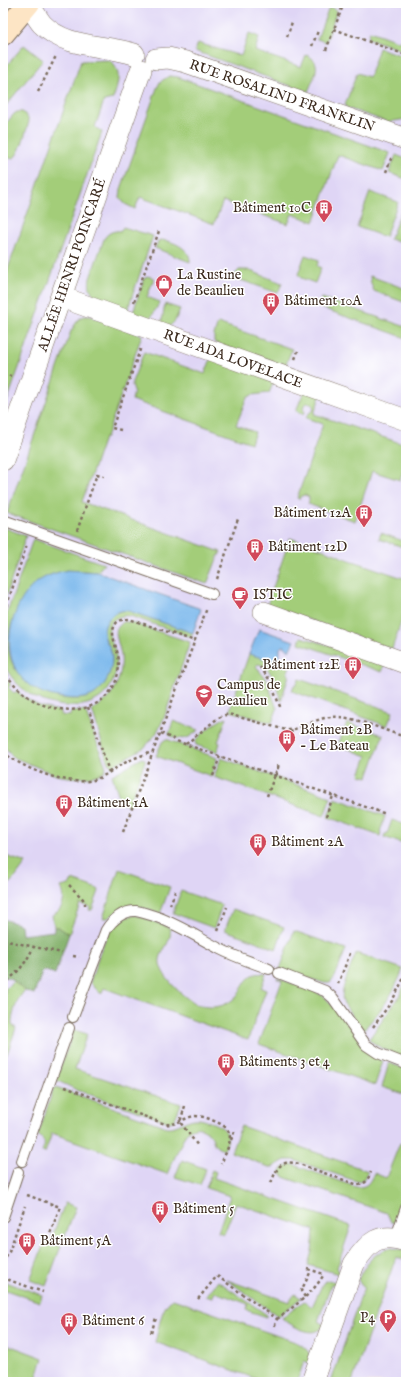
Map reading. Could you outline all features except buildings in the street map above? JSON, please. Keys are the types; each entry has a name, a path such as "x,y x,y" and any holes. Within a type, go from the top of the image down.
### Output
{"street":[{"name":"RUE ROSALIND FRANKLIN","path":"16,12 24,25 30,26 42,23 54,34 66,39 87,45 124,51 144,61 168,58 186,62 406,139"},
{"name":"ALLÉE HENRI POINCARÉ","path":"3,460 144,61"},
{"name":"RUE ADA LOVELACE","path":"61,297 406,420"},
{"path":"264,612 405,663"},
{"path":"312,1382 354,1264 363,1250 372,1242 384,1237 401,1239"}],"lane":[{"path":"3,520 212,594"},
{"path":"73,1018 106,930 111,922 126,913 134,911 144,912 176,924 220,949 268,969"},
{"path":"279,973 320,988 329,994 366,1045 378,1053 406,1064"},
{"path":"22,1162 69,1028"},
{"path":"3,1217 18,1188 18,1172"},
{"path":"401,1239 406,1208"}],"path":[{"path":"326,50 342,8"},
{"path":"287,37 292,22"},
{"path":"334,29 406,55"},
{"path":"312,46 318,31"},
{"path":"38,92 53,60 66,39"},
{"path":"127,320 159,231"},
{"path":"145,271 150,273"},
{"path":"121,430 112,428 140,351"},
{"path":"72,544 97,474 104,476"},
{"path":"223,560 238,519"},
{"path":"3,617 32,530"},
{"path":"123,832 206,610"},
{"path":"3,669 11,682 39,703 64,709 81,709 97,703 105,697 111,691 115,683 118,674 118,655 112,634 114,627 122,620 129,619 195,641"},
{"path":"260,667 269,679 281,709"},
{"path":"88,707 109,772"},
{"path":"186,744 218,718 228,714 279,728 292,730 318,719 331,717 349,718 406,738"},
{"path":"289,739 292,730"},
{"path":"161,733 186,744 386,814"},
{"path":"3,752 16,762 55,777 73,781 91,780 139,756 153,752"},
{"path":"212,776 220,756"},
{"path":"267,796 279,764 276,775"},
{"path":"326,816 333,796"},
{"path":"69,885 83,899 85,905"},
{"path":"217,934 227,907"},
{"path":"3,940 62,953"},
{"path":"3,985 20,971 34,946"},
{"path":"343,974 351,951"},
{"path":"362,1040 383,1015 406,974"},
{"path":"402,982 406,983"},
{"path":"50,1082 165,1124 170,1125 197,1116 204,1117 221,1123 228,1131 230,1136 230,1144"},
{"path":"180,1122 184,1106"},
{"path":"180,1122 198,1146"},
{"path":"221,1164 235,1130"},
{"path":"271,1183 277,1170 286,1162 292,1162 358,1185 368,1180 371,1172"},
{"path":"18,1188 60,1207 48,1239 62,1244"},
{"path":"3,1263 9,1252 25,1203 18,1188"},
{"path":"308,1269 320,1273"},
{"path":"305,1297 301,1291 310,1273"},
{"path":"274,1328 277,1319 305,1297 317,1285 324,1274"},
{"path":"3,1276 6,1279 44,1292"},
{"path":"198,1299 216,1276 277,1319"},
{"path":"151,1333 156,1318"}],"shaded area":[{"name":"Campus de Beaulieu","path":"29,3 406,3 406,1382 3,1382 3,34"}],"green space":[{"path":"329,7 337,10 326,42 317,39"},
{"path":"405,29 406,52 368,38 370,31 400,42"},
{"path":"249,33 259,37 255,51 301,67 306,55 312,58 315,62 316,71 308,92 195,51 198,43 241,56"},
{"path":"24,45 43,60 3,109 3,70"},
{"path":"379,48 406,57 406,119 388,122 347,108 345,105 357,73 369,77"},
{"path":"109,60 118,73 118,83 113,99 104,101 95,127 102,132 3,413 3,283 81,61"},
{"path":"169,76 178,77 390,153 383,171 338,155 314,222 292,214 288,224 223,201 214,224 140,197 135,209 125,204 120,198 121,189 157,88 160,82"},
{"path":"17,112 23,112 28,118 29,122 18,153 13,158 9,158 3,156 3,127"},
{"path":"396,155 406,159 406,179 389,173"},
{"path":"370,192 398,202 385,237 357,227"},
{"path":"404,204 406,205 406,245 390,239"},
{"path":"123,227 153,236 126,314 96,302 98,298 92,292 89,285 90,278 104,239 111,232 121,231"},
{"path":"159,240 169,241 184,249 190,262 155,248"},
{"path":"305,255 319,260 317,266 321,268 315,283 301,278 298,274"},
{"path":"239,270 248,270 282,283 278,293 232,277"},
{"path":"147,276 154,278 147,297 160,302 149,321 133,312 144,279"},
{"path":"370,276 406,289 406,303 374,291"},
{"path":"322,298 406,327 406,338 319,307"},
{"path":"165,304 180,309 175,321 170,326 161,326"},
{"path":"83,316 90,316 142,335 82,502 221,552 207,584 7,513 71,331 78,320"},
{"path":"218,323 292,349 284,369 214,342 214,335"},
{"path":"144,352 205,374 212,356 275,379 269,393 252,395 247,398 236,425 255,432 251,443 132,400 134,391 132,382"},
{"path":"305,389 321,394 314,414 406,445 406,457 404,462 406,463 406,468 404,468 400,480 372,471 355,521 308,504 309,497 305,495 301,496 299,499 297,498 323,424 306,418 309,413 314,410 311,403 304,405 304,414 296,411"},
{"path":"3,527 26,536 3,605"},
{"path":"381,533 406,542 406,548 379,539"},
{"path":"290,538 406,579 406,607 392,649 267,605"},
{"path":"33,539 104,564 97,572 61,572 41,579 33,586 19,607 9,634 9,655 18,673 33,687 41,692 61,698 82,699 99,690 104,684 110,671 112,658 110,647 104,634 104,629 111,616 119,612 129,611 193,633 191,637 130,616 118,617 114,619 109,629 109,636 115,651 115,676 112,684 102,696 87,704 74,706 53,704 34,697 11,677 3,661 4,621"},
{"path":"123,622 129,622 190,642 164,718 156,734 145,747 112,766 108,763 92,710 102,704 109,697 116,686 120,674 121,661 116,631"},
{"path":"301,637 386,662 382,672 299,643"},
{"path":"249,654 276,662 280,659 282,662 288,661 291,663 281,701 271,674 263,666 258,664 256,666 267,681 277,709 272,723 230,711"},
{"path":"3,675 11,685 8,687 14,693 17,691 37,705 61,711 61,715 70,716 71,712 84,711 106,767 104,772 99,775 87,777 62,776 56,775 13,757 3,745"},
{"path":"299,679 393,712 387,726 292,691 294,685 296,685"},
{"path":"227,717 218,742 220,743 217,752 196,745 195,741 202,734 214,724"},
{"path":"173,721 199,730 183,739 170,736 169,734"},
{"path":"347,723 383,735 368,777 360,775 367,756 338,745"},
{"path":"166,739 217,758 211,776 156,756 162,742"},
{"path":"142,758 145,759 145,761 129,805 121,803 112,775"},
{"path":"221,758 331,797 324,816 214,777"},
{"path":"335,798 385,816 380,836 328,817"},
{"path":"392,820 406,825 406,845 384,837 385,834 387,834"},
{"path":"3,855 26,863 15,878 3,889"},
{"path":"119,869 170,887 160,914 145,908 133,906 122,909 108,918 103,918"},
{"path":"72,880 98,889 99,891 92,910 89,910 90,907 80,904 69,934 58,927 54,927 52,915 59,910 63,903 63,891 61,887 69,885"},
{"path":"181,891 222,905 214,928 173,913"},
{"path":"233,909 284,927 276,949 225,930"},
{"path":"135,915 170,928 171,932 169,940 161,955 160,965 173,986 198,1005 215,1007 226,1004 239,993 249,978 260,973 266,974 261,988 266,990 248,1040 104,988 101,994 90,983 107,936 115,924 119,921"},
{"path":"3,919 21,925 22,935 54,931 54,927 58,927 69,934 55,974 43,970 34,994 25,991 12,979 3,976"},
{"path":"294,931 346,949 335,977 330,983 324,983 280,969"},
{"path":"356,953 403,969 386,1002 362,1031 343,1002 342,997 344,984"},
{"path":"277,978 314,991 325,997 375,1057 383,1061 375,1085 259,1044 282,981"},
{"path":"13,981 25,991 22,993 16,1006 12,1025 16,1028 7,1054 3,1058 3,995 6,991 4,990"},
{"path":"404,986 406,986 406,1058 382,1048 369,1039 397,1000"},
{"path":"74,1030 87,1034 75,1069 181,1104 174,1121 166,1121 77,1090 56,1080"},
{"path":"389,1063 406,1069 406,1095 382,1087"},
{"path":"56,1087 167,1127 175,1126 194,1119 201,1119 210,1122 224,1129 226,1132 227,1139 224,1150 216,1146 208,1132 201,1128 194,1128 186,1133 167,1174 52,1133 45,1153 42,1152 44,1142 38,1135 53,1090"},
{"path":"241,1126 368,1171 363,1180 359,1182 294,1160 285,1160 273,1167 269,1167 231,1152"},
{"path":"400,1143 406,1146 406,1191 394,1223 391,1222 387,1213 286,1178 280,1173 284,1167 291,1164 356,1187 360,1187 369,1182 374,1173 386,1178"},
{"path":"182,1160 206,1169 200,1185 175,1177"},
{"path":"212,1170 216,1172 214,1178 351,1226 337,1268 342,1275 308,1265 312,1251 314,1230 236,1203 224,1234 218,1232 230,1196 206,1188"},
{"path":"65,1203 76,1207 63,1241 52,1237"},
{"path":"45,1241 61,1246 46,1286 30,1280"},
{"path":"390,1248 406,1251 406,1260 396,1257 352,1382 331,1382 364,1287 358,1280 367,1264 374,1256"},
{"path":"227,1280 289,1302 295,1294 301,1298 278,1316"},
{"path":"328,1280 339,1283 338,1286 331,1285 318,1321 324,1325 318,1331 308,1332 294,1326 282,1318 304,1301 312,1307 323,1283"},
{"path":"3,1281 42,1295 40,1302 3,1289"},
{"path":"218,1281 267,1315 267,1317 246,1310 248,1304 215,1292 212,1298 206,1296"},
{"path":"173,1299 298,1343 308,1351 310,1363 304,1361 297,1382 265,1382 155,1342 165,1307"},
{"path":"3,1343 43,1358 35,1382 3,1382"}],"water":[{"path":"68,570 97,572 201,609 193,633 129,611 119,612 108,620 104,630 104,635 111,651 112,664 108,677 101,688 91,696 79,699 62,698 43,693 30,686 21,677 14,666 10,654 9,640 11,626 20,602 30,588 50,575"},
{"path":"259,629 294,641 289,651 285,646 282,646 280,648 280,659 276,662 249,654"}],"place":[{"name":"Bâtiment 10C","path":"324,223"},
{"name":"La Rustine de Beaulieu","path":"164,298"},
{"name":"Bâtiment 10A","path":"271,316"},
{"name":"Bâtiment 12A","path":"364,528"},
{"name":"Bâtiment 12D","path":"255,562"},
{"name":"ISTIC","path":"240,610"},
{"name":"Bâtiment 12E","path":"353,680"},
{"name":"Campus de Beaulieu","path":"204,708"},
{"name":"Bâtiment 2B - Le Bateau","path":"287,753"},
{"name":"Bâtiment 1A","path":"64,818"},
{"name":"Bâtiment 2A","path":"258,857"},
{"name":"Bâtiments 3 et 4","path":"226,1077"},
{"name":"Bâtiment 5","path":"160,1224"},
{"name":"Bâtiment 5A","path":"27,1256"},
{"name":"P4","path":"388,1333"},
{"name":"Bâtiment 6","path":"69,1336"}]}
